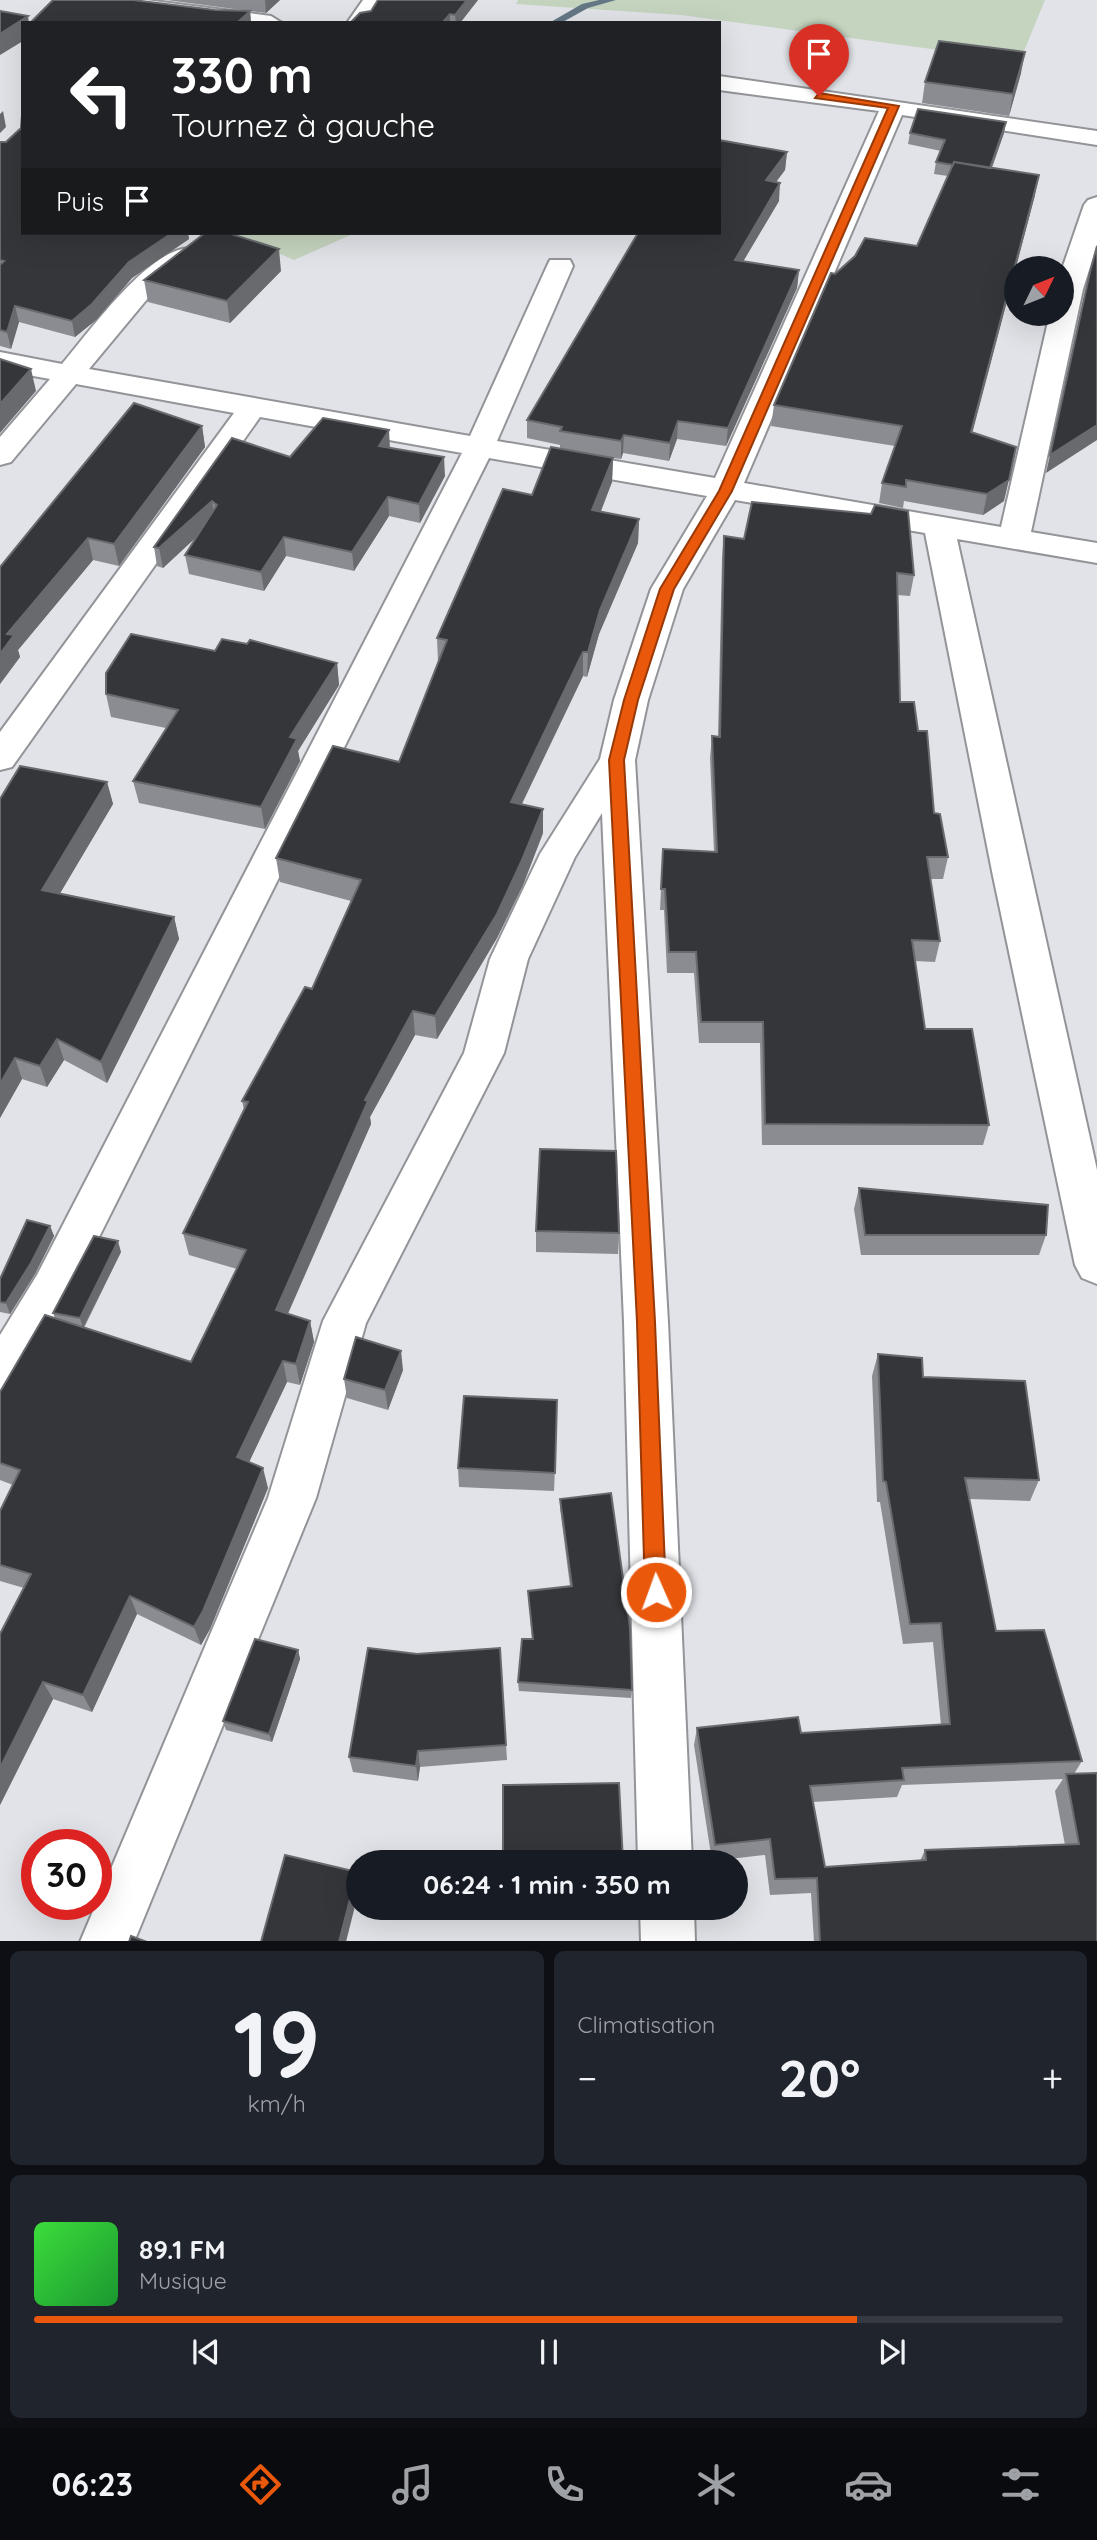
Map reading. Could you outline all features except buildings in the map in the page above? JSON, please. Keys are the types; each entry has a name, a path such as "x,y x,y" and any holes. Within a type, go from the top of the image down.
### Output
{"street":[{"path":"94,0 147,10 252,21"},
{"path":"359,21 375,0"},
{"path":"721,83 894,106 1097,138"},
{"path":"665,1850 646,1322 617,760 631,700 667,589 725,491 894,106"},
{"path":"1014,538 1069,289 1097,205"},
{"path":"0,456 143,286 197,248"},
{"path":"0,1376 52,1288 480,447 560,266"},
{"path":"0,361 725,491 1097,553"},
{"path":"0,758 253,407"},
{"path":"939,526 1011,876 1097,1265"},
{"path":"107,1941 292,1498 345,1321 484,1053 509,960 558,854 617,760"},
{"path":"667,1920 668,1941"}],"green space":[{"path":"518,0 1045,0 1020,61 681,15 516,4"},
{"path":"238,235 350,235 294,260"}],"waterway":[{"path":"558,21 585,6 611,0"}],"route":[{"path":"656,1592 646,1322 617,760 631,700 667,589 725,491 894,106 819,96"}]}
